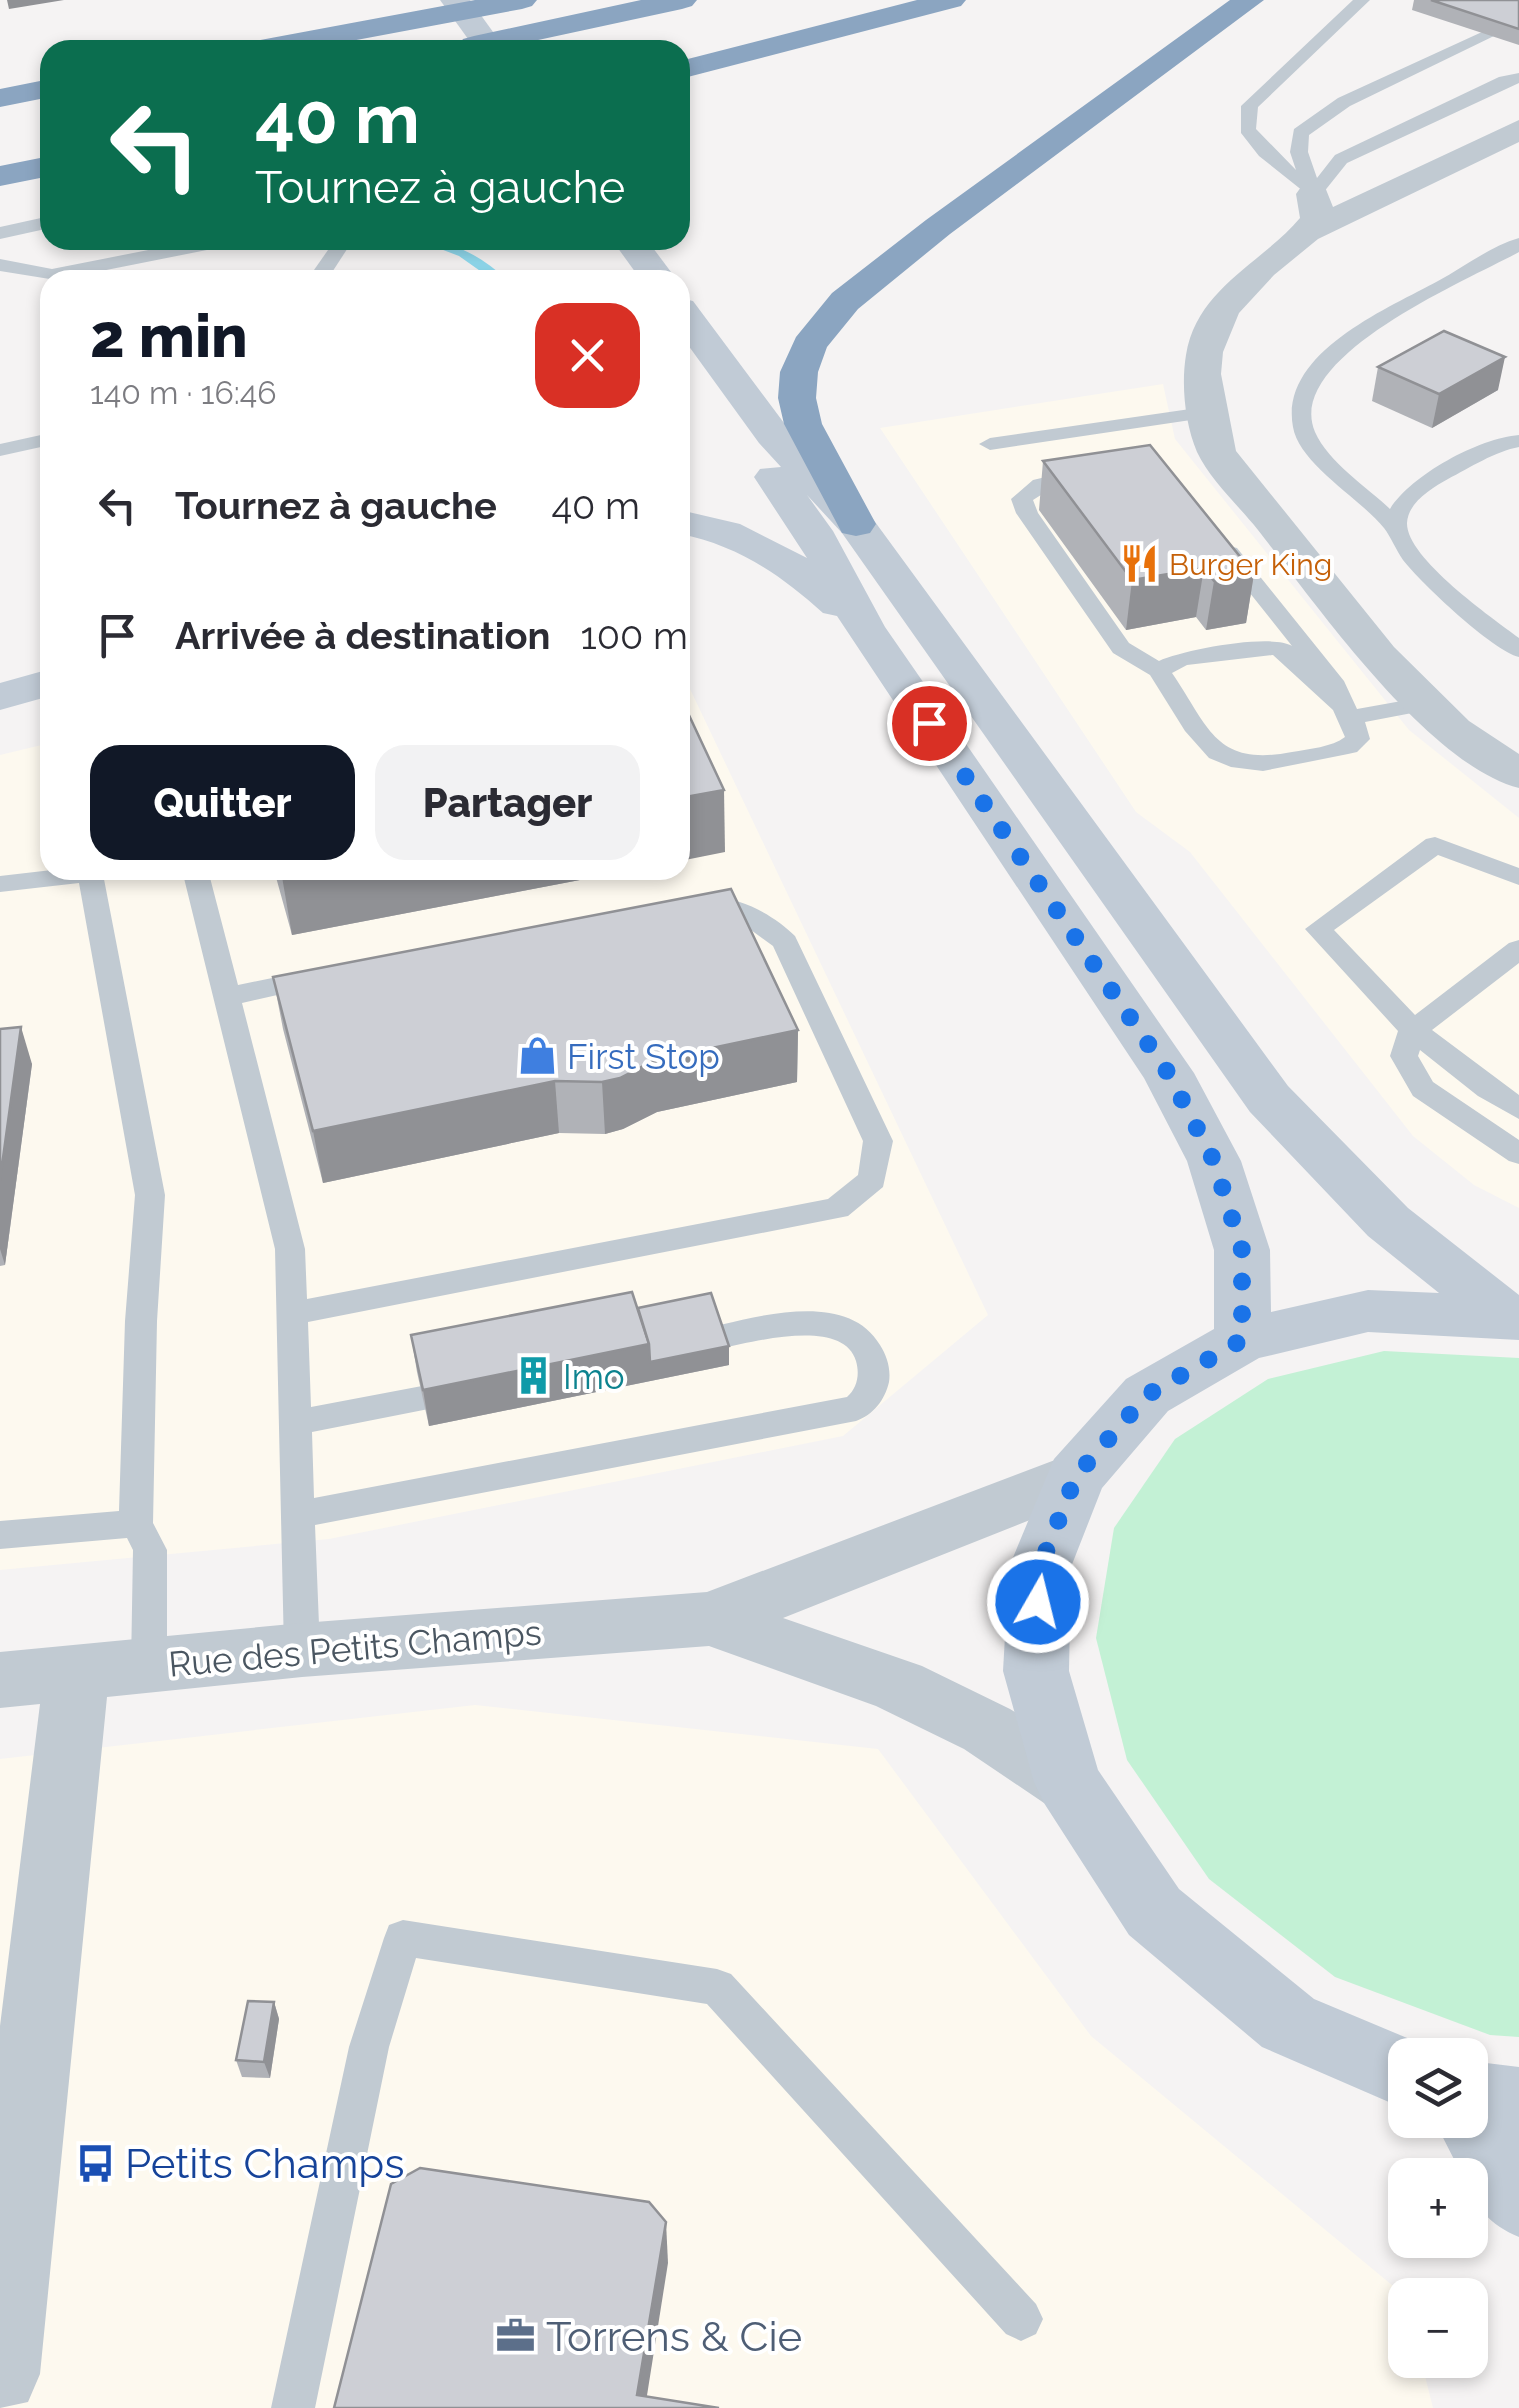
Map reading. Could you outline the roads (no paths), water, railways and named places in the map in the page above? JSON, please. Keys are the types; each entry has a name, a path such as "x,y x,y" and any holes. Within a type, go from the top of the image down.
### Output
{"highway":[{"path":"308,40 522,0"},
{"path":"496,40 682,0"},
{"path":"690,67 951,0"},
{"path":"856,524 803,424 799,372 810,345 845,301 938,227 1249,0"},
{"path":"0,96 40,90"},
{"path":"0,176 40,168"}],"main road":[{"path":"430,0 458,40"},
{"path":"455,0 484,40"},
{"path":"690,322 773,435 856,524 1269,1099 1388,1222 1512,1318"},
{"path":"690,364 813,531 864,627 1168,1073 1214,1161 1242,1250 1242,1340"},
{"path":"690,524 780,555 864,627"},
{"path":"0,697 40,685"},
{"path":"1388,2067 1288,2023 1154,1912 1068,1782 1036,1671 1040,1567 1076,1476 1147,1395 1242,1340 1368,1311 1512,1318"},
{"path":"1488,2099 1519,2103"},
{"path":"1483,2138 1519,2199"}],"street":[{"path":"1519,130 1311,213 1220,308 1202,355 1200,382 1216,454 1378,656 1453,730 1519,774"},
{"name":"Rue des Petits Champs","path":"0,1680 302,1650 710,1620 1076,1476"},
{"name":"Rue des Petits Champs","path":"710,1620 899,1686 986,1729 1068,1782"},
{"path":"0,2374 77,1672"}],"lane":[{"path":"1311,213 1246,129 1250,106 1362,0"},
{"path":"1311,213 1299,152 1300,133 1344,102 1488,35"},
{"path":"1311,213 1340,159 1504,81 1519,78"},
{"path":"0,232 40,224"},
{"path":"1519,244 1350,338 1316,371 1304,402 1303,429 1316,451 1396,527 1405,547 1422,568 1519,650"},
{"path":"77,270 177,250"},
{"path":"0,265 40,273"},
{"path":"990,444 1204,413"},
{"path":"0,450 40,441"},
{"path":"1396,527 1401,507 1415,490 1508,442 1519,441"},
{"path":"1101,472 1043,482 1022,500 1027,514 1121,648 1158,670 1216,752 1234,761 1256,763 1348,747 1358,739 1336,686 1211,531"},
{"path":"1158,670 1182,659 1277,646 1318,691 1344,711 1424,704"},
{"path":"1519,877 1436,845 1318,929 1412,1031 1466,1076 1519,1108"},
{"path":"0,884 40,880"},
{"path":"91,880 150,1196 141,1321 136,1523 150,1550 150,1666"},
{"path":"198,880 290,1250 302,1650"},
{"path":"291,1314 836,1208 872,1180 878,1141 786,942 768,923 735,908 683,909"},
{"path":"1519,949 1412,1031 1404,1056 1423,1089 1519,1154"},
{"path":"226,997 345,973"},
{"path":"298,1515 856,1408 871,1390 874,1376 866,1348 855,1336 808,1321 658,1351"},
{"path":"294,1424 496,1383"},
{"path":"0,1535 136,1523"},
{"path":"293,2408 369,2047 403,1938 718,1988 1020,2320"}],"waterway":[{"path":"454,250 487,270"}],"place":[{"name":"Burger King","path":"1139,564"},
{"name":"First Stop","path":"537,1056"},
{"name":"Imo","path":"533,1376"},
{"name":"Petits Champs","path":"95,2163"},
{"name":"Torrens & Cie","path":"516,2336"}]}
